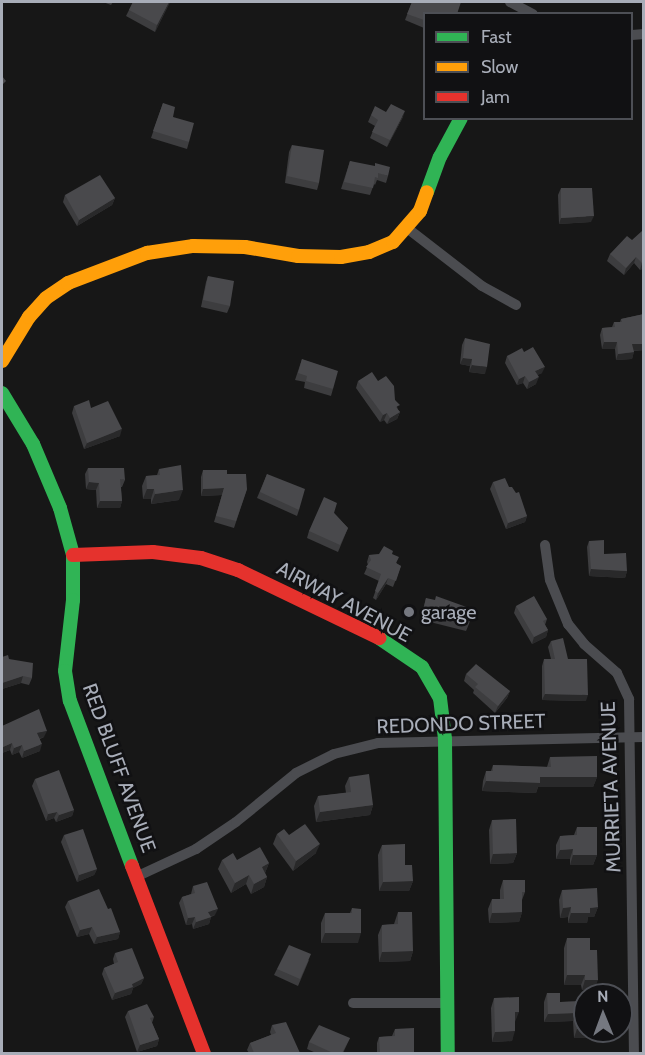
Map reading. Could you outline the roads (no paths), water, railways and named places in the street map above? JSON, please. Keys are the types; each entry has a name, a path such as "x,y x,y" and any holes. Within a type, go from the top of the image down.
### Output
{"street":[{"path":"510,2 526,9"},
{"path":"2,361 29,317 46,298 68,283 147,254 203,247 244,248 298,256 341,257 369,252 393,242 420,211 440,157 460,120"},
{"path":"407,228 482,286 516,305"},
{"name":"RED BLUFF AVENUE","path":"2,393 33,444 60,508 74,555 73,600 66,645 65,671 70,701 204,1053"},
{"name":"MURRIETA AVENUE","path":"545,545 550,580 568,624 584,644 617,674 629,699 634,1053"},
{"name":"AIRWAY AVENUE","path":"74,555 153,552 201,558 238,570 391,644 422,667 440,698 445,739 448,1053"},
{"name":"REDONDO STREET","path":"138,876 196,849 236,822 296,772 334,754 378,743 445,739 644,737"},
{"path":"353,1003 447,1003"}],"place":[{"name":"garage","path":"409,612"}]}
